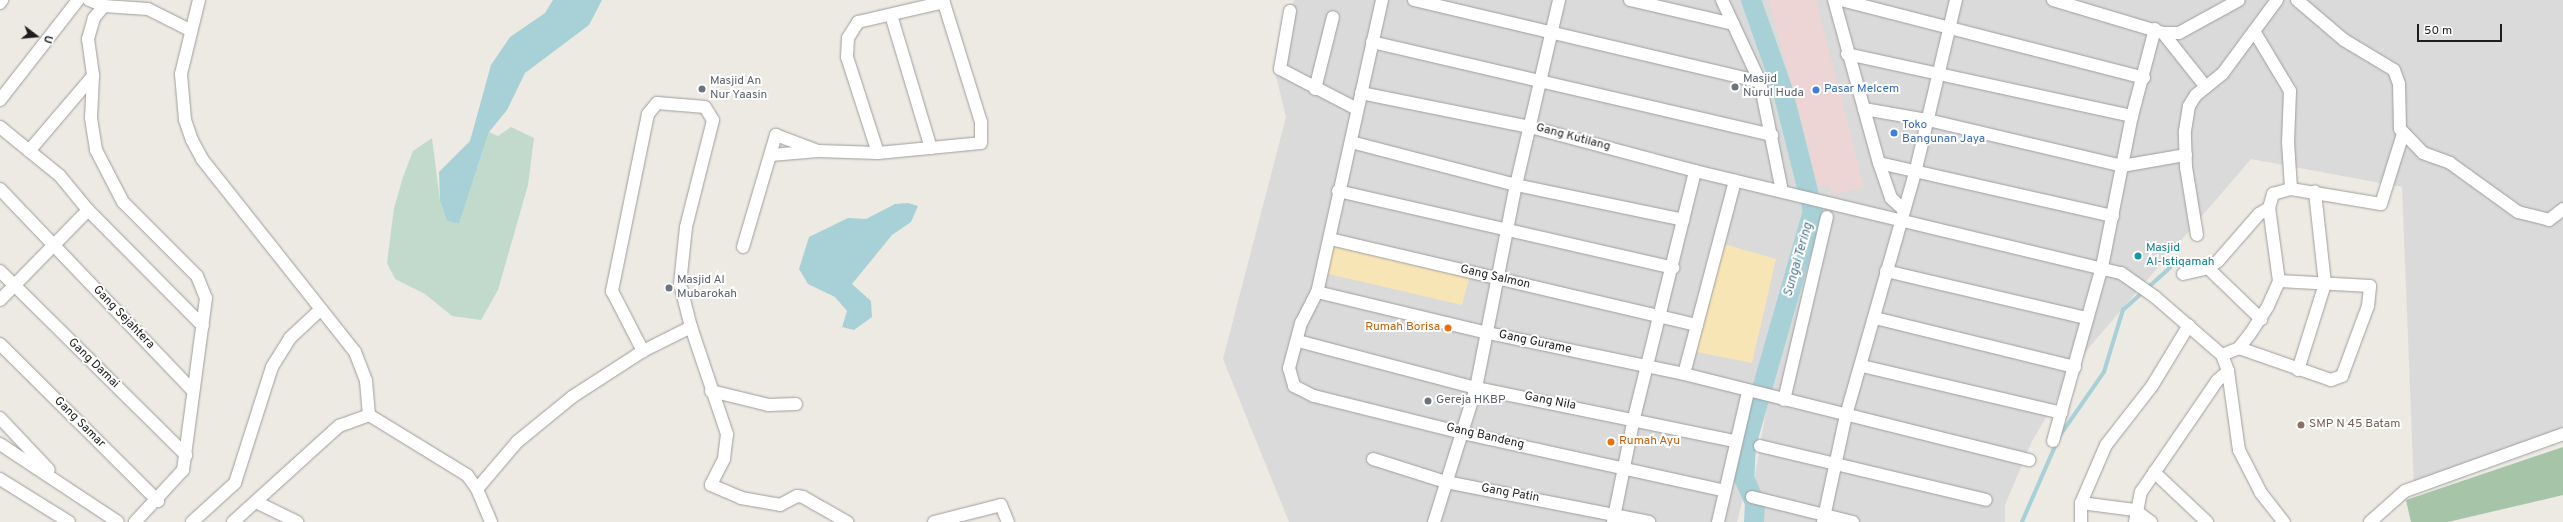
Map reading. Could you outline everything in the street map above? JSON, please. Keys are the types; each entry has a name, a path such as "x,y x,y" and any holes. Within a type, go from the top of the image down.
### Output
{"street":[{"path":"0,100 78,0"},
{"path":"89,0 104,6 148,9 190,30"},
{"path":"199,0 190,30 181,74 181,97 192,140 202,159 321,309 363,366 369,415"},
{"path":"1298,341 1301,323 1317,292 1330,240 1338,191 1382,0"},
{"path":"1414,0 1760,82"},
{"path":"1434,522 1476,388 1500,279 1516,185 1542,81 1559,0"},
{"path":"1630,0 1733,24"},
{"path":"1722,0 1760,82 1787,192"},
{"path":"1834,0 1847,54 1879,162 1891,198 1901,213"},
{"path":"1842,0 2144,78"},
{"path":"1823,518 1846,415 1876,318 1901,213 1916,169 1937,74 1956,0"},
{"path":"2053,0 2159,31 2178,33 2197,26 2239,0"},
{"path":"2197,235 2189,197 2186,155 2189,106 2223,73 2277,0"},
{"path":"2297,0 2344,40 2394,70 2399,84 2398,122 2403,134 2423,153 2450,163 2518,212 2549,220 2563,210"},
{"path":"771,155 818,151 878,153 981,143 983,139 944,1 858,22 848,38 847,57 878,153"},
{"path":"104,6 89,29 93,76 91,125 103,170 135,217 201,282 206,298 183,470 158,501 135,522"},
{"path":"1290,11 1280,69 1315,89 1357,109"},
{"path":"891,15 931,148"},
{"path":"1315,89 1333,17"},
{"path":"2053,441 2102,267 2132,116 2159,31"},
{"path":"2159,31 2206,88"},
{"path":"2254,31 2290,91 2288,142 2291,189"},
{"path":"1372,42 1772,135"},
{"path":"1847,54 2132,116"},
{"path":"29,151 93,76"},
{"name":"Gang Kutilang","path":"1361,93 1530,127 1735,181 1826,201 1901,213 2102,267 2121,273 2141,285 2222,355"},
{"path":"643,351 613,296 613,286 648,114 657,103 705,107 713,120 686,227 680,284 691,327 727,444 724,458 710,481 713,487 741,498 780,505 797,496 803,497 847,522"},
{"path":"1864,109 1928,120 2122,166 2186,155"},
{"path":"0,127 60,176 88,210 203,326"},
{"path":"743,247 771,155 779,134 818,151"},
{"path":"2183,274 2208,268 2269,208 2276,191 2291,189 2381,204 2403,134"},
{"path":"1350,142 1516,185 1683,220"},
{"path":"1879,162 1916,169 2113,216"},
{"path":"1614,518 1634,418 1649,368 1695,171"},
{"path":"1684,374 1735,181"},
{"name":"Gang Sejahtera","path":"0,189 193,391"},
{"path":"1338,191 1509,233 1673,268"},
{"path":"2298,370 2325,284 2315,192"},
{"path":"2269,208 2279,281 2261,318 2239,348 2222,355 2228,371 2239,450 2261,493 2284,522"},
{"path":"0,300 53,244 88,210"},
{"path":"1778,399 1827,217"},
{"name":"Gang Salmon","path":"1330,240 1697,325"},
{"path":"2208,268 2261,318"},
{"name":"Gang Damai","path":"0,271 13,286 186,455"},
{"path":"1886,271 2087,318"},
{"path":"2239,348 2298,370 2339,379 2368,306 2370,286 2279,281"},
{"name":"Gang Gurame","path":"1317,292 1488,333 1649,368 1684,374 1751,393 2029,460"},
{"path":"192,522 235,483 272,367 290,338 321,309"},
{"path":"1876,318 2075,367"},
{"path":"2081,522 2081,503 2106,445 2152,386 2189,325"},
{"path":"477,489 517,442 572,397 643,351 691,327"},
{"name":"Gang Nila","path":"1298,341 1476,388 1634,418 1735,441"},
{"name":"Gang Bandeng","path":"1298,341 1290,378 1302,391 1462,433 1724,491"},
{"name":"Gang Samar","path":"0,344 158,501"},
{"path":"1862,366 2062,413"},
{"path":"2135,516 2154,472 2217,381 2228,371"},
{"path":"711,391 762,404 796,404"},
{"path":"1718,522 1735,441 1751,393"},
{"path":"369,415 457,466 477,489 490,522"},
{"path":"233,522 339,426 369,415"},
{"path":"0,418 62,484"},
{"path":"2370,522 2406,491 2563,434"},
{"path":"0,444 118,522"},
{"path":"1760,446 1835,466 1986,500"},
{"name":"Gang Patin","path":"1373,459 1446,482 1614,518 1649,522"},
{"path":"2154,472 2207,522"},
{"path":"0,479 70,522"},
{"path":"1752,497 1823,518 1853,522"},
{"path":"256,502 297,522"},
{"path":"2081,503 2135,516 2151,522"},
{"path":"934,522 1001,506 1008,522"}],"shaded area":[{"path":"1294,0 2563,0 2563,433 2414,488 2402,187 2251,159 2086,351 2032,441 2005,505 2005,522 1747,522 1767,405 1737,522 1289,522 1223,359 1286,117 1274,68"},
{"name":"Pasar Melcem","path":"1769,0 1816,0 1864,187 1833,195 1829,185 1818,185"}],"green space":[{"path":"511,127 534,138 528,185 498,290 481,320 452,316 425,294 395,279 387,263 394,208 403,177 413,151 432,138 440,201 447,221 459,224 489,132 498,136"},
{"path":"2563,447 2563,495 2448,522 2411,522 2406,500"}],"sand":[{"path":"1325,241 1470,275 1462,305 1316,271"},
{"path":"1720,243 1776,259 1752,363 1692,351"}],"water":[{"path":"553,0 602,0 589,25 525,73 507,110 489,132 459,224 447,221 440,201 439,172 470,141 491,65 510,37 545,13"},
{"path":"908,203 918,206 911,222 892,235 852,284 871,301 872,317 854,330 842,327 847,311 835,297 808,284 799,269 809,237 848,218 866,219 895,204"}],"waterway":[{"name":"Sungai Tering","path":"1751,0 1782,88 1813,211 1746,445 1744,478 1755,503 1754,522"},
{"path":"2059,437 2104,372 2123,310 2170,268"},
{"path":"2022,522 2057,442"}],"place":[{"name":"Masjid Nurul Huda","path":"1735,87"},
{"name":"Masjid An Nur Yaasin","path":"702,89"},
{"name":"Pasar Melcem","path":"1816,90"},
{"name":"Toko Bangunan Jaya","path":"1894,133"},
{"name":"Masjid Al-Istiqamah","path":"2138,256"},
{"name":"Masjid Al Mubarokah","path":"669,288"},
{"name":"Rumah Borisa","path":"1448,328"},
{"name":"Gereja HKBP","path":"1428,401"},
{"name":"SMP N 45 Batam","path":"2301,425"},
{"name":"Rumah Ayu","path":"1611,442"}]}
